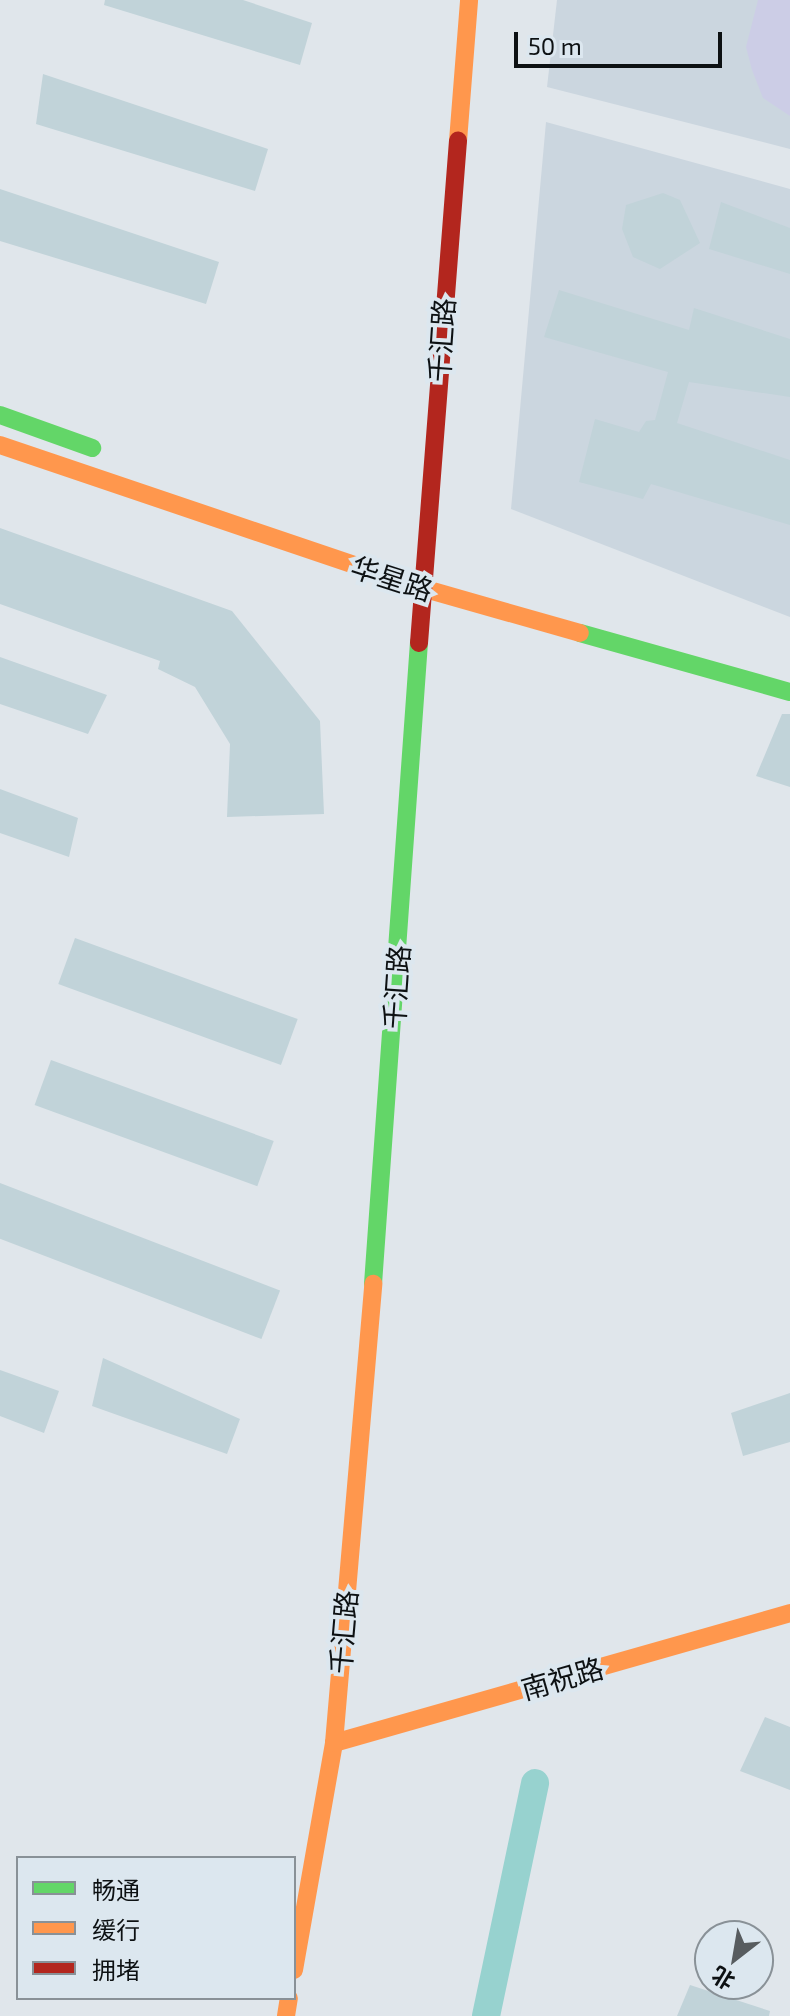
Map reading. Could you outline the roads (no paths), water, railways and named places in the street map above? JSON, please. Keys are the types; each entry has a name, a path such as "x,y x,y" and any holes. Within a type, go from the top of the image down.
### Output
{"street":[{"name":"千汇路","path":"296,1959 334,1743 392,1060 422,588 469,0"},
{"path":"0,415 104,453"},
{"name":"华星路","path":"0,445 422,588 790,692"},
{"path":"343,539 422,588"},
{"name":"南祝路","path":"334,1743 790,1613"}],"waterway":[{"path":"486,2016 535,1783"}]}
